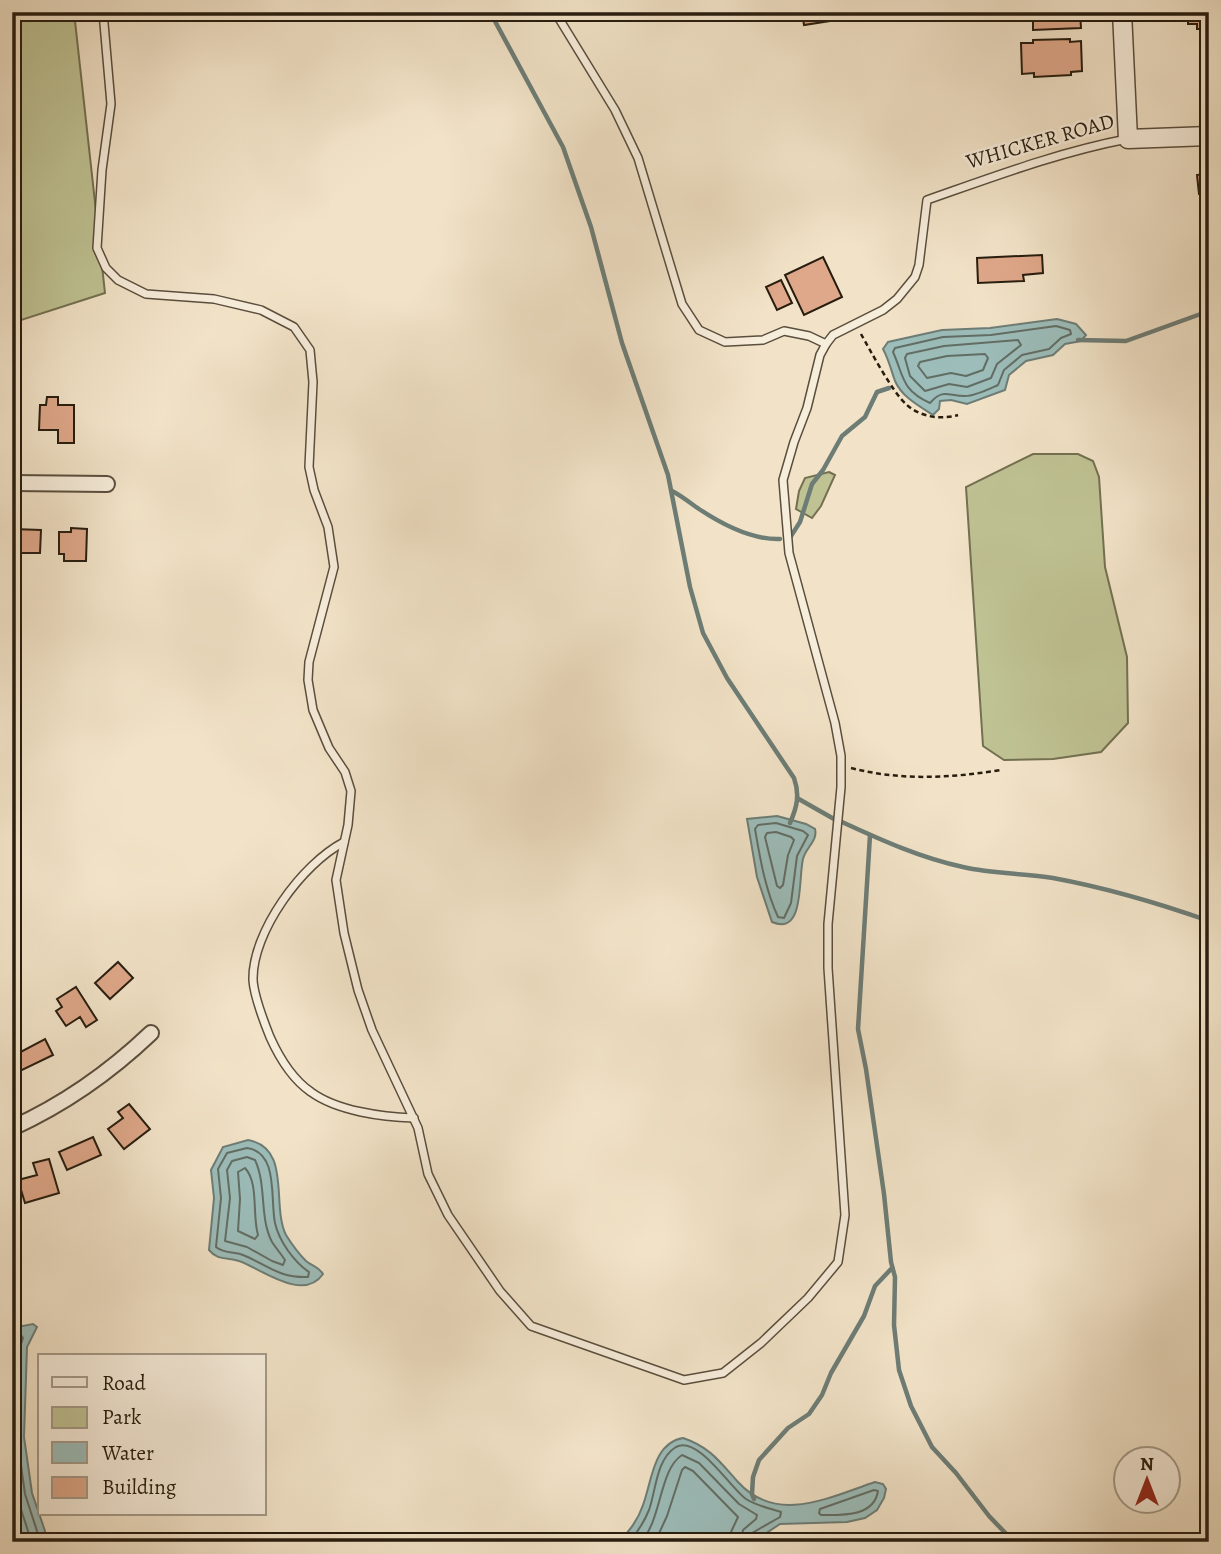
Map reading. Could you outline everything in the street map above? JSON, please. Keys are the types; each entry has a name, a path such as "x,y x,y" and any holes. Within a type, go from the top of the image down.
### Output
{"street":[{"path":"1122,12 1128,139"},
{"name":"WHICKER ROAD","path":"1128,139 1209,136"},
{"path":"12,483 107,484"},
{"path":"12,1128 54,1108 99,1079 151,1033"}],"lane":[{"path":"103,12 111,104 102,170 97,248 106,268 118,280 146,294 214,299 261,310 295,327 310,350 313,382 309,467 314,491 328,527 334,567 309,662 308,680 313,710 329,748 345,772 351,791 348,825 336,880 344,933 358,990 372,1030 414,1118 428,1174 448,1215 500,1291 531,1326 684,1380 723,1373 761,1343 808,1298 838,1262 844,1227 843,1168 828,968 828,924 841,765 835,723 789,553 783,480 811,396 820,355 833,335 858,324"},
{"path":"555,12 615,110 638,158 682,304 699,330 725,342 763,340 784,331 809,336 826,344"},
{"name":"WHICKER ROAD","path":"858,324 897,299 915,277 919,265 927,200 1090,146 1128,139"},
{"path":"344,842 330,849 288,892 268,922 259,946 253,981 265,1023 281,1060 311,1092 348,1109 386,1117 414,1118"}],"path":[{"path":"858,324 905,404 935,418 958,415"},
{"path":"841,765 878,774 917,778 961,776 1001,770"}],"green space":[{"path":"12,12 74,12 105,293 12,323"},
{"path":"1033,454 1078,454 1093,461 1099,477 1105,567 1127,657 1128,723 1101,752 1053,759 1004,760 983,746 966,487"},
{"path":"829,472 835,475 821,506 812,518 796,509 799,491 805,478"}],"water":[{"path":"1057,319 1076,324 1086,335 1081,341 1065,344 1053,355 1026,361 1009,375 1005,390 967,404 951,400 940,401 939,409 933,415 902,392 883,349 888,342 942,330 990,328"},
{"path":"777,816 815,829 813,841 803,859 795,913 790,921 783,924 772,922 757,877 747,819"},
{"path":"248,1140 262,1145 270,1154 278,1179 282,1223 286,1235 303,1258 323,1274 315,1282 304,1285 281,1281 239,1261 216,1256 209,1250 214,1198 211,1170 223,1147"},
{"path":"33,1324 37,1327 27,1347 24,1437 32,1493 45,1531 42,1542 12,1542 12,1328"},
{"path":"683,1438 708,1451 753,1495 770,1502 804,1504 875,1482 883,1484 886,1489 884,1498 877,1510 865,1518 847,1522 780,1524 753,1542 619,1542 639,1515 660,1455 673,1441"}],"building":[{"path":"802,12 835,12 837,20 804,25"},
{"path":"1033,12 1080,12 1081,28 1033,30"},
{"path":"1173,12 1209,12 1209,29 1197,29 1197,24 1188,24 1188,19 1173,20"},
{"path":"1070,39 1070,42 1081,41 1082,71 1071,72 1071,75 1034,77 1034,73 1022,74 1021,43"},
{"path":"1209,173 1209,193 1199,194 1197,175"},
{"path":"1042,255 1043,273 1023,275 1024,281 978,283 977,258"},
{"path":"823,257 842,297 804,315 785,275"},
{"path":"781,280 792,303 777,310 766,287"},
{"path":"47,397 58,397 58,405 74,405 74,443 58,443 58,430 39,430 40,405 46,405"},
{"path":"71,528 87,529 86,561 64,561 64,554 59,554 59,532 71,532"},
{"path":"13,529 41,530 40,553 13,553"},
{"path":"118,962 133,978 110,999 95,983"},
{"path":"76,987 97,1020 86,1027 80,1017 66,1026 56,1011 62,1007 57,999"},
{"path":"45,1039 53,1055 20,1071 13,1056"},
{"path":"129,1104 150,1129 124,1149 108,1129 123,1118 118,1112"},
{"path":"93,1137 101,1155 67,1170 59,1152"},
{"path":"49,1159 59,1193 25,1203 18,1180 37,1175 33,1163"}],"waterway":[{"path":"490,12 563,147 591,227 622,343 668,475 690,587 703,633 727,678 794,778 797,801 790,823"},
{"path":"1078,340 1126,341 1209,311"},
{"path":"791,536 800,522 812,484 842,436 865,417 877,392 889,388"},
{"path":"672,491 728,526 759,537 780,539"},
{"path":"797,798 834,819"},
{"path":"842,822 932,859 986,871 1073,882 1209,921"},
{"path":"870,835 858,1029 895,1277 894,1325 899,1370 911,1406 932,1447 1014,1542"},
{"path":"754,1499 753,1477 759,1460 788,1428 809,1414 864,1316 875,1286 892,1268"}]}
